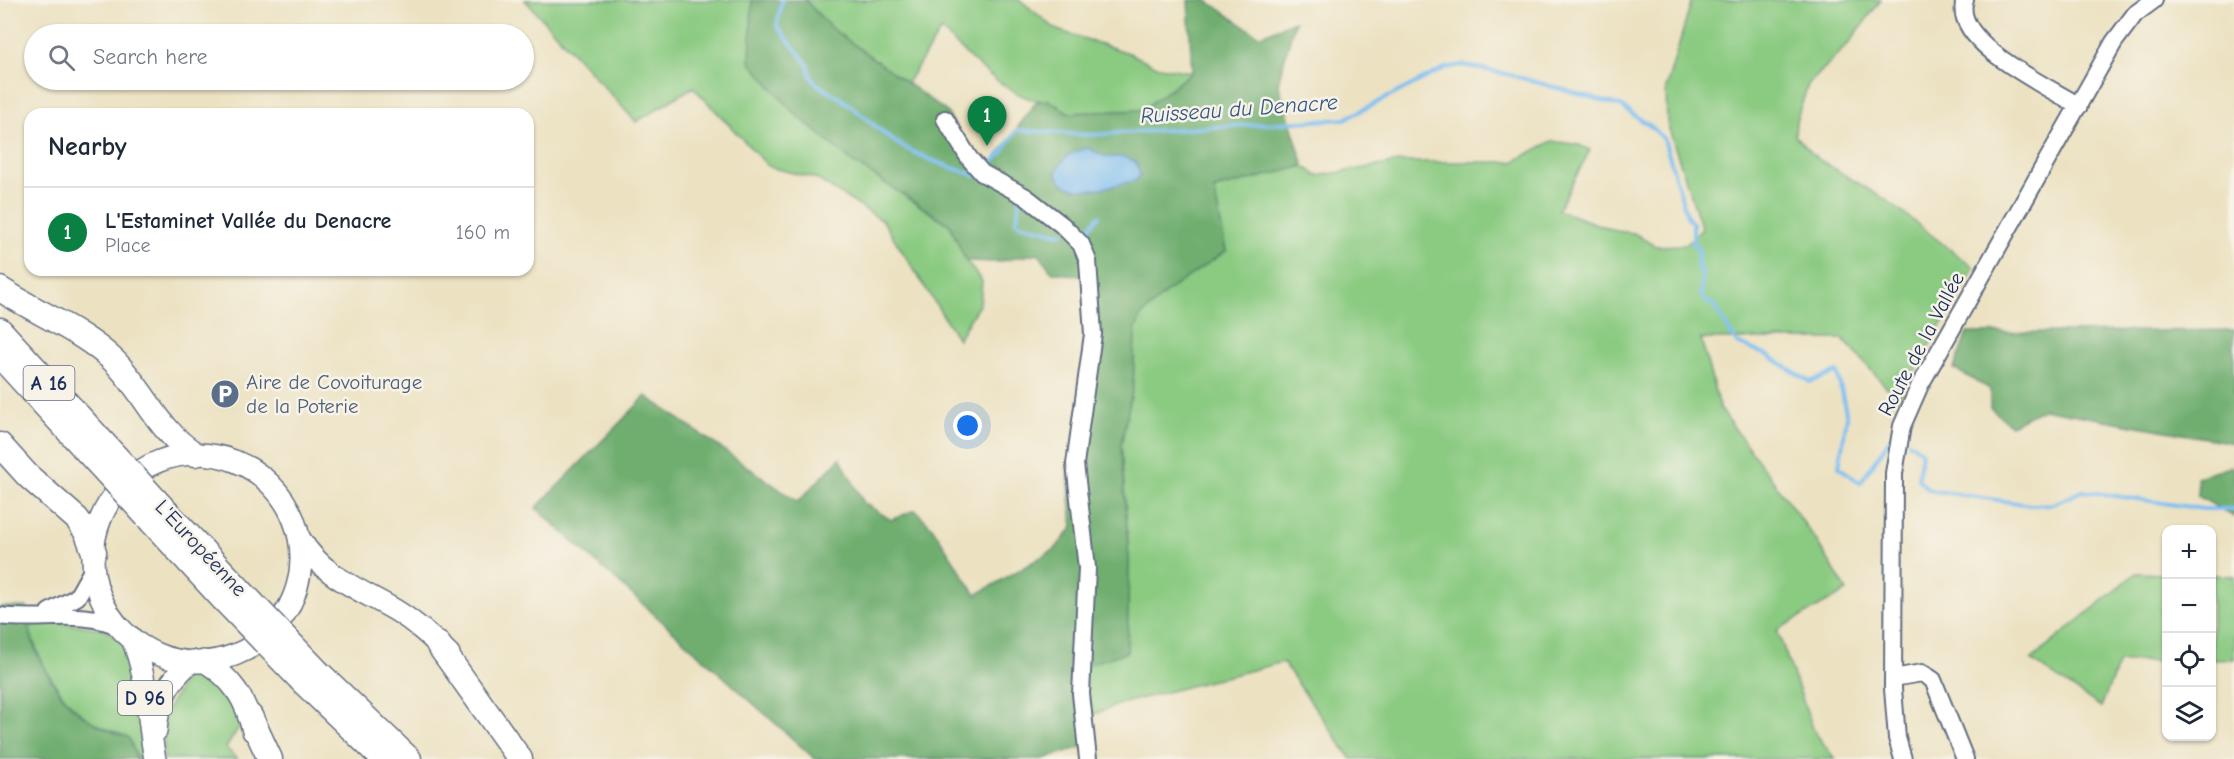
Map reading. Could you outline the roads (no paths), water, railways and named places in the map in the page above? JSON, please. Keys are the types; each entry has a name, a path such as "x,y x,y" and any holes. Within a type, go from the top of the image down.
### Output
{"highway":[{"path":"0,289 84,338 106,354 135,384 169,434 195,454"},
{"name":"L'Européenne","path":"0,330 90,441 231,595 310,677 383,759"},
{"name":"L'Européenne","path":"0,356 90,441"},
{"path":"0,445 28,476 77,519 87,533 94,560"},
{"path":"438,644 520,759"},
{"name":"L'Européenne","path":"310,677 409,759"},
{"path":"250,716 270,759"}],"main road":[{"path":"264,759 254,735 250,716 233,684 198,661 157,653 126,633 101,597 94,560 101,520 123,486 156,463 195,454 227,458 260,475 285,502 299,537 313,558 329,573 402,615 438,644 478,687 530,759"},
{"path":"198,661 243,651 260,640 280,621 298,584 301,557 299,537"},
{"name":"D 96","path":"126,633 142,668 148,725 156,759"},
{"name":"D 96","path":"156,759 157,722 161,699 172,680 198,661"}],"street":[{"path":"1965,0 1962,9 1964,18 1977,40 2079,106"},
{"name":"Route de la Vallée","path":"1902,759 1897,738 1893,678 1894,473 1902,426 1920,385 2124,28 2135,14 2154,0"},
{"path":"945,119 978,168 991,180 1026,197 1072,234 1088,261 1093,323 1076,464 1087,568 1081,694 1088,759"},
{"path":"39,615 65,606 77,597 94,560"},
{"path":"0,616 39,615 92,618 126,633"},
{"path":"1893,678 1923,673 1933,681 1965,759"}],"water":[{"path":"1088,148 1106,157 1124,157 1136,162 1140,175 1135,181 1103,188 1070,187 1062,182 1056,173 1068,156"}],"waterway":[{"name":"Ruisseau du Denacre","path":"782,0 777,26 808,65 812,78 820,86 843,100 903,147 933,161 975,175"},
{"name":"Ruisseau du Denacre","path":"985,170 1001,154 1017,130 1089,135 1345,119 1445,68 1463,65 1511,75 1621,106 1653,128 1664,139 1688,219 1693,223 1693,244 1698,248 1698,268 1702,272 1701,295 1705,301 1713,304 1737,343 1769,356 1810,382 1837,372 1847,417 1839,467 1860,483 1890,439"},
{"path":"1019,200 1019,211 1015,221 1019,224 1060,234 1063,232"},
{"path":"1073,228 1089,228 1099,216"},
{"name":"Ruisseau du Denacre","path":"1909,442 1922,452 1918,479 1929,490 2031,505 2053,504 2082,491 2203,509 2234,509"}],"place":[{"name":"L'Estaminet Vallée du Denacre","path":"987,146"},
{"name":"Aire de Covoiturage de la Poterie","path":"225,394"}]}
